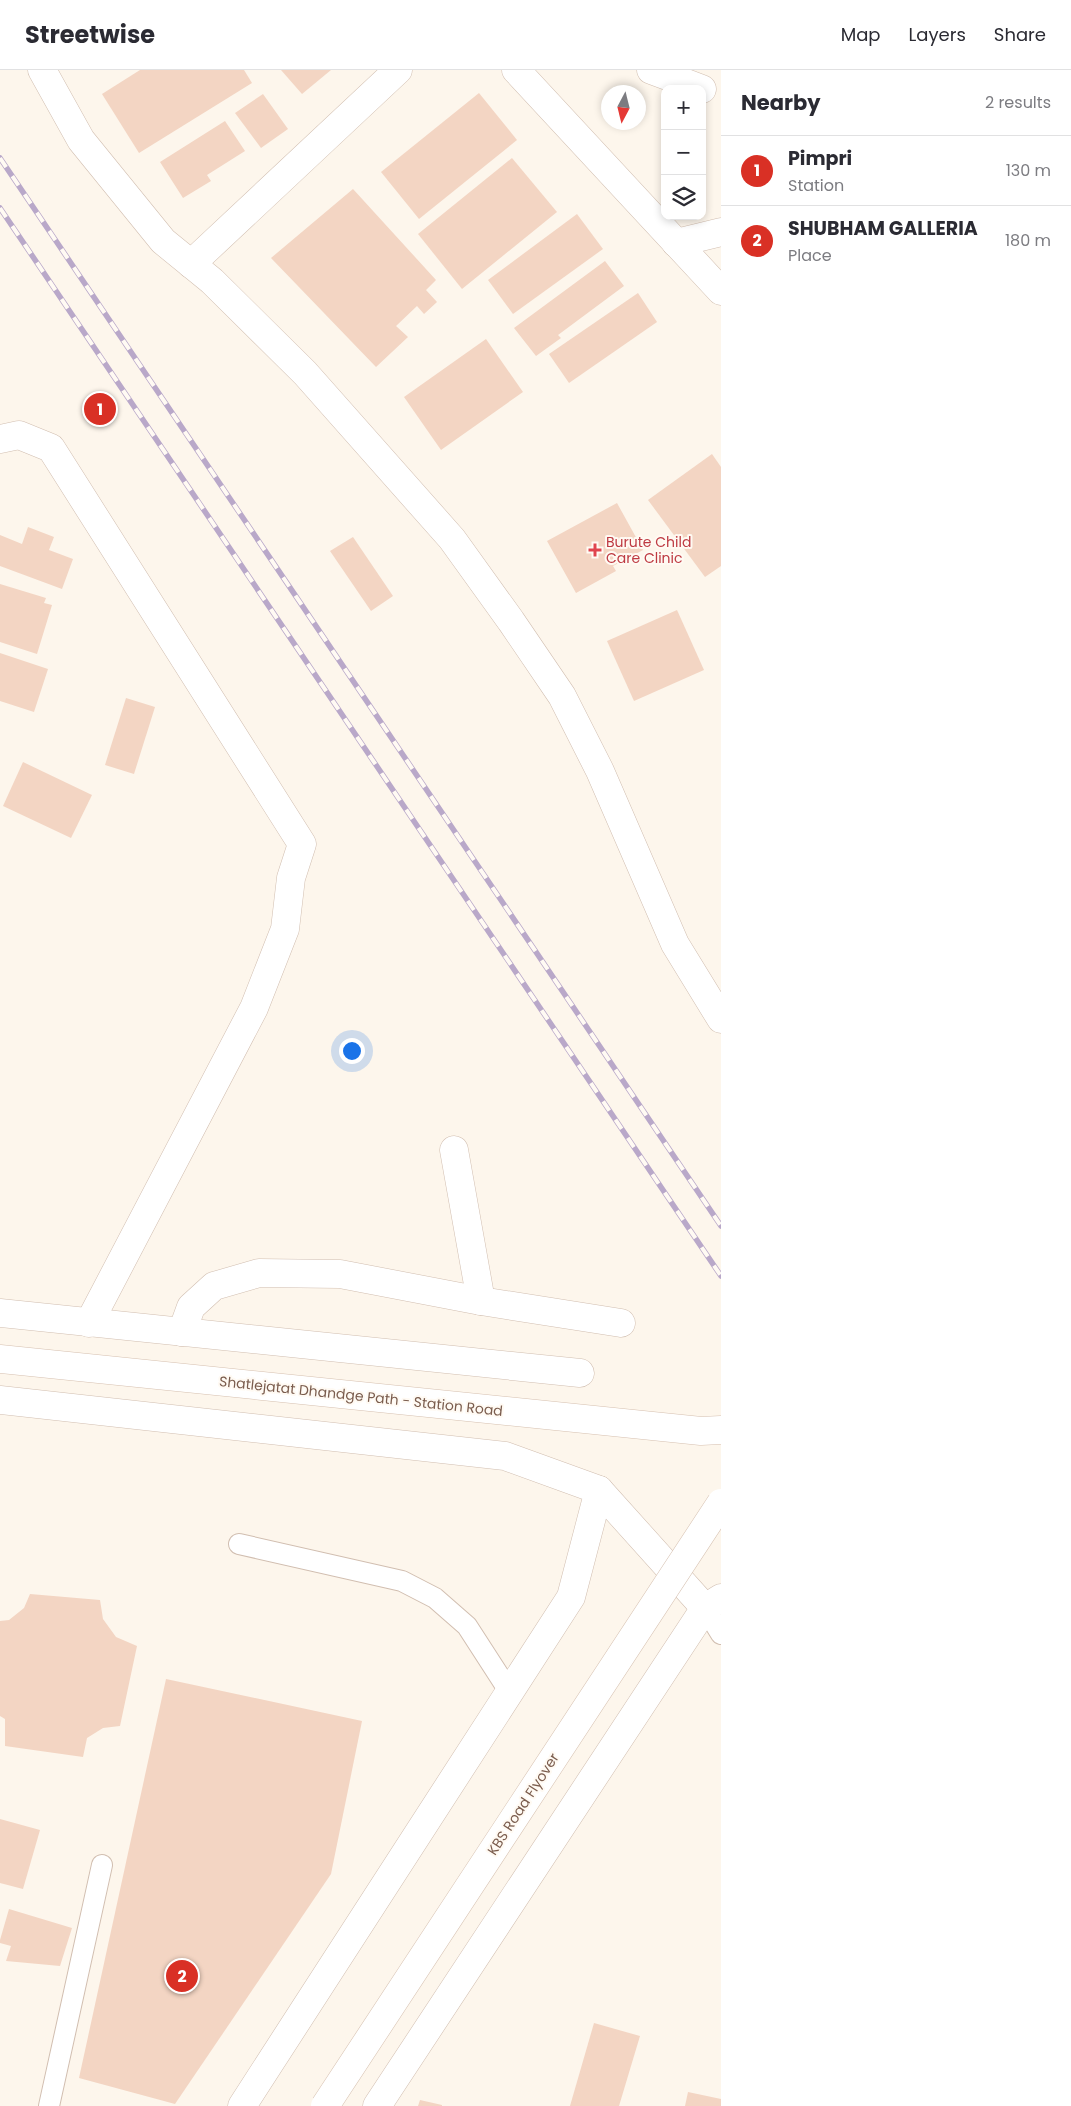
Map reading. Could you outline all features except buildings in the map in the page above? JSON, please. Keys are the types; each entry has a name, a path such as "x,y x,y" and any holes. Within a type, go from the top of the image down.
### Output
{"street":[{"path":"42,70 81,140 163,241 212,281 305,373 452,539 506,613 562,696 600,771 675,944 721,1019"},
{"path":"191,264 398,70"},
{"path":"516,70 721,291"},
{"path":"650,70 691,85"},
{"path":"706,90 721,96"},
{"path":"676,243 721,232"},
{"path":"0,439 19,435 52,448 302,844 291,878 285,930 254,1008 89,1322"},
{"path":"454,1150 481,1301"},
{"path":"182,1332 191,1307 214,1286 259,1273 340,1274 481,1301 621,1323"},
{"path":"0,1314 580,1373"},
{"name":"Shatlejatat Dhandge Path - Station Road","path":"0,1359 701,1431 721,1430"},
{"path":"0,1400 504,1456 599,1490 713,1603 377,2106"},
{"path":"242,2106 571,1597 599,1490"},
{"name":"KBS Road Flyover","path":"325,2106 721,1504"}],"lane":[{"path":"239,1544 402,1581 436,1598 467,1626 509,1691"},
{"path":"713,1603 721,1634"},
{"path":"48,2106 102,1865"}],"railway":[{"path":"0,158 721,1226"},
{"path":"0,208 721,1276"}],"place":[{"name":"Pimpri","path":"100,409"},
{"name":"Burute Child Care Clinic","path":"595,550"},
{"name":"SHUBHAM GALLERIA","path":"182,1976"}]}
